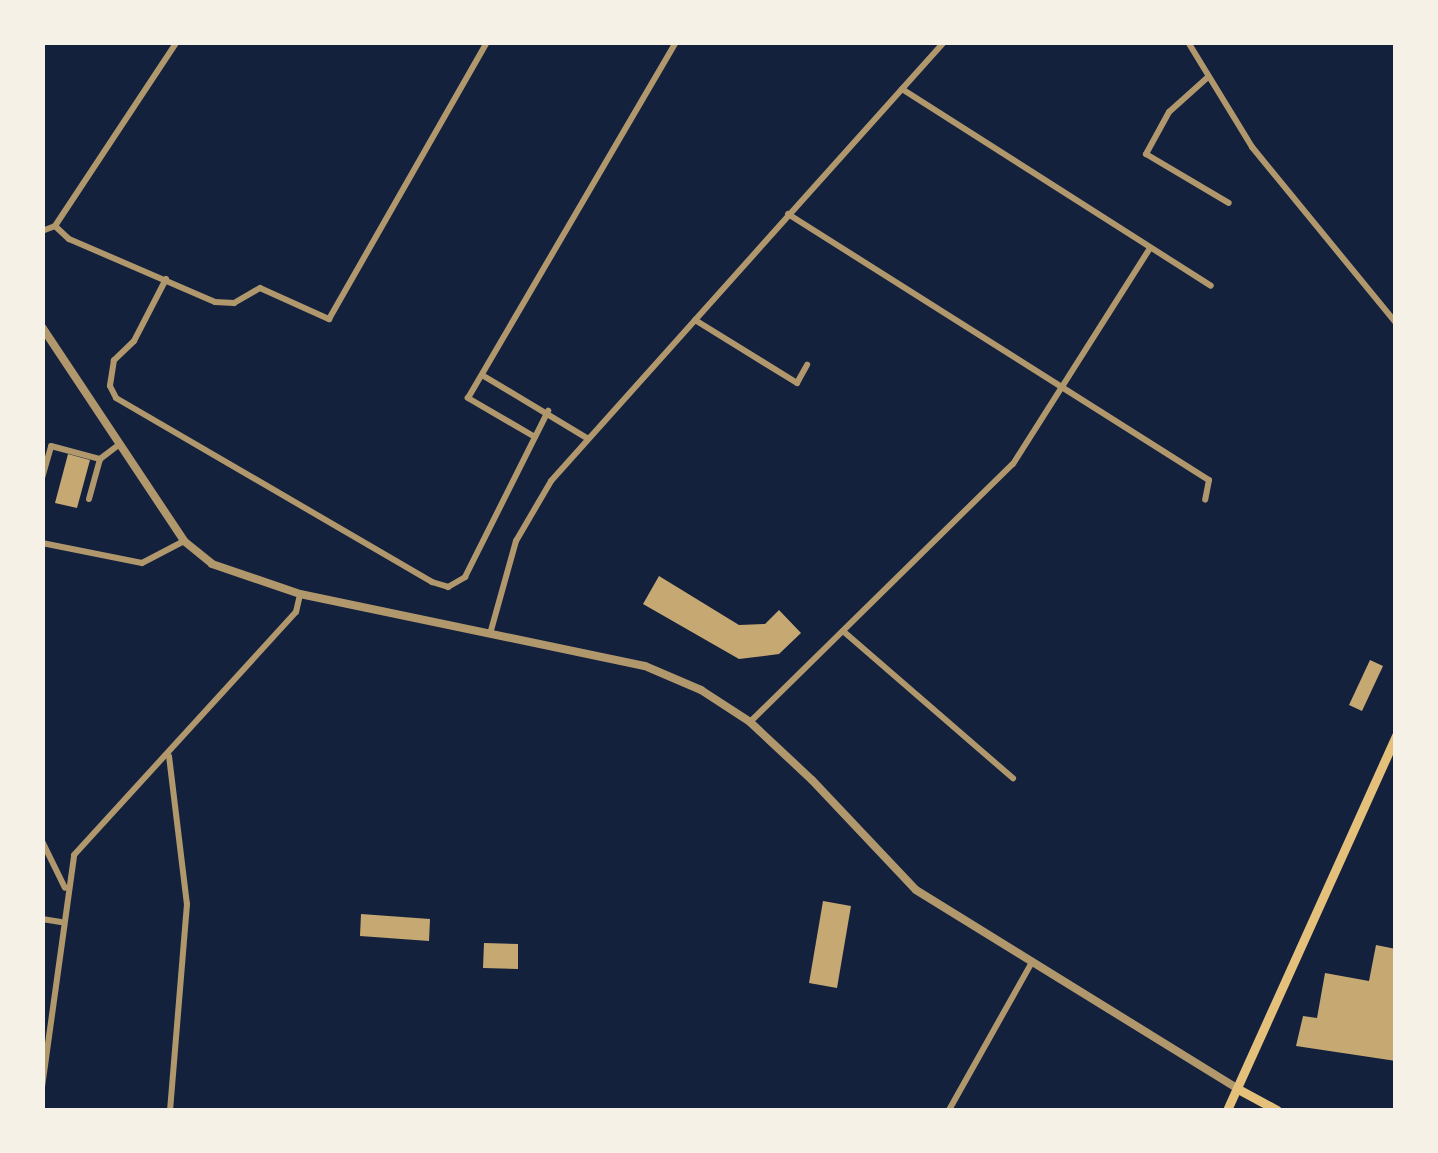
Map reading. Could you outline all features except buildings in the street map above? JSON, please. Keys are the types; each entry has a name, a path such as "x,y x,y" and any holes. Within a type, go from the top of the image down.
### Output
{"main road":[{"path":"1227,1110 1395,739"},
{"path":"1238,1089 1276,1110"}],"street":[{"path":"42,231 55,226 177,42"},
{"path":"55,226 68,238 215,302 234,303 260,288 276,291 329,319 487,42"},
{"path":"535,437 468,398 676,42"},
{"path":"490,634 516,541 538,498 944,42"},
{"path":"1188,42 1287,193 1396,323"},
{"path":"1208,77 1169,112 1146,154 1229,203"},
{"path":"902,89 1212,286"},
{"path":"788,214 1209,480 1206,500"},
{"path":"750,722 1013,464 1150,248"},
{"path":"166,279 134,341 114,360 110,386 116,398 448,586 465,578 548,411"},
{"path":"695,320 797,383 806,365"},
{"path":"42,327 184,540 228,574 300,594 645,666 701,690 750,722 916,890 1030,964 1238,1089"},
{"path":"482,374 588,438"},
{"path":"89,500 100,458 120,444"},
{"path":"42,478 51,446 100,458"},
{"path":"42,543 142,563 164,557 184,540"},
{"path":"42,1087 65,890 80,846 296,612 300,594"},
{"path":"844,631 1013,778"},
{"path":"168,755 187,904 170,1110"},
{"path":"42,841 65,890"},
{"path":"42,919 61,922"},
{"path":"949,1110 1030,964"}]}
